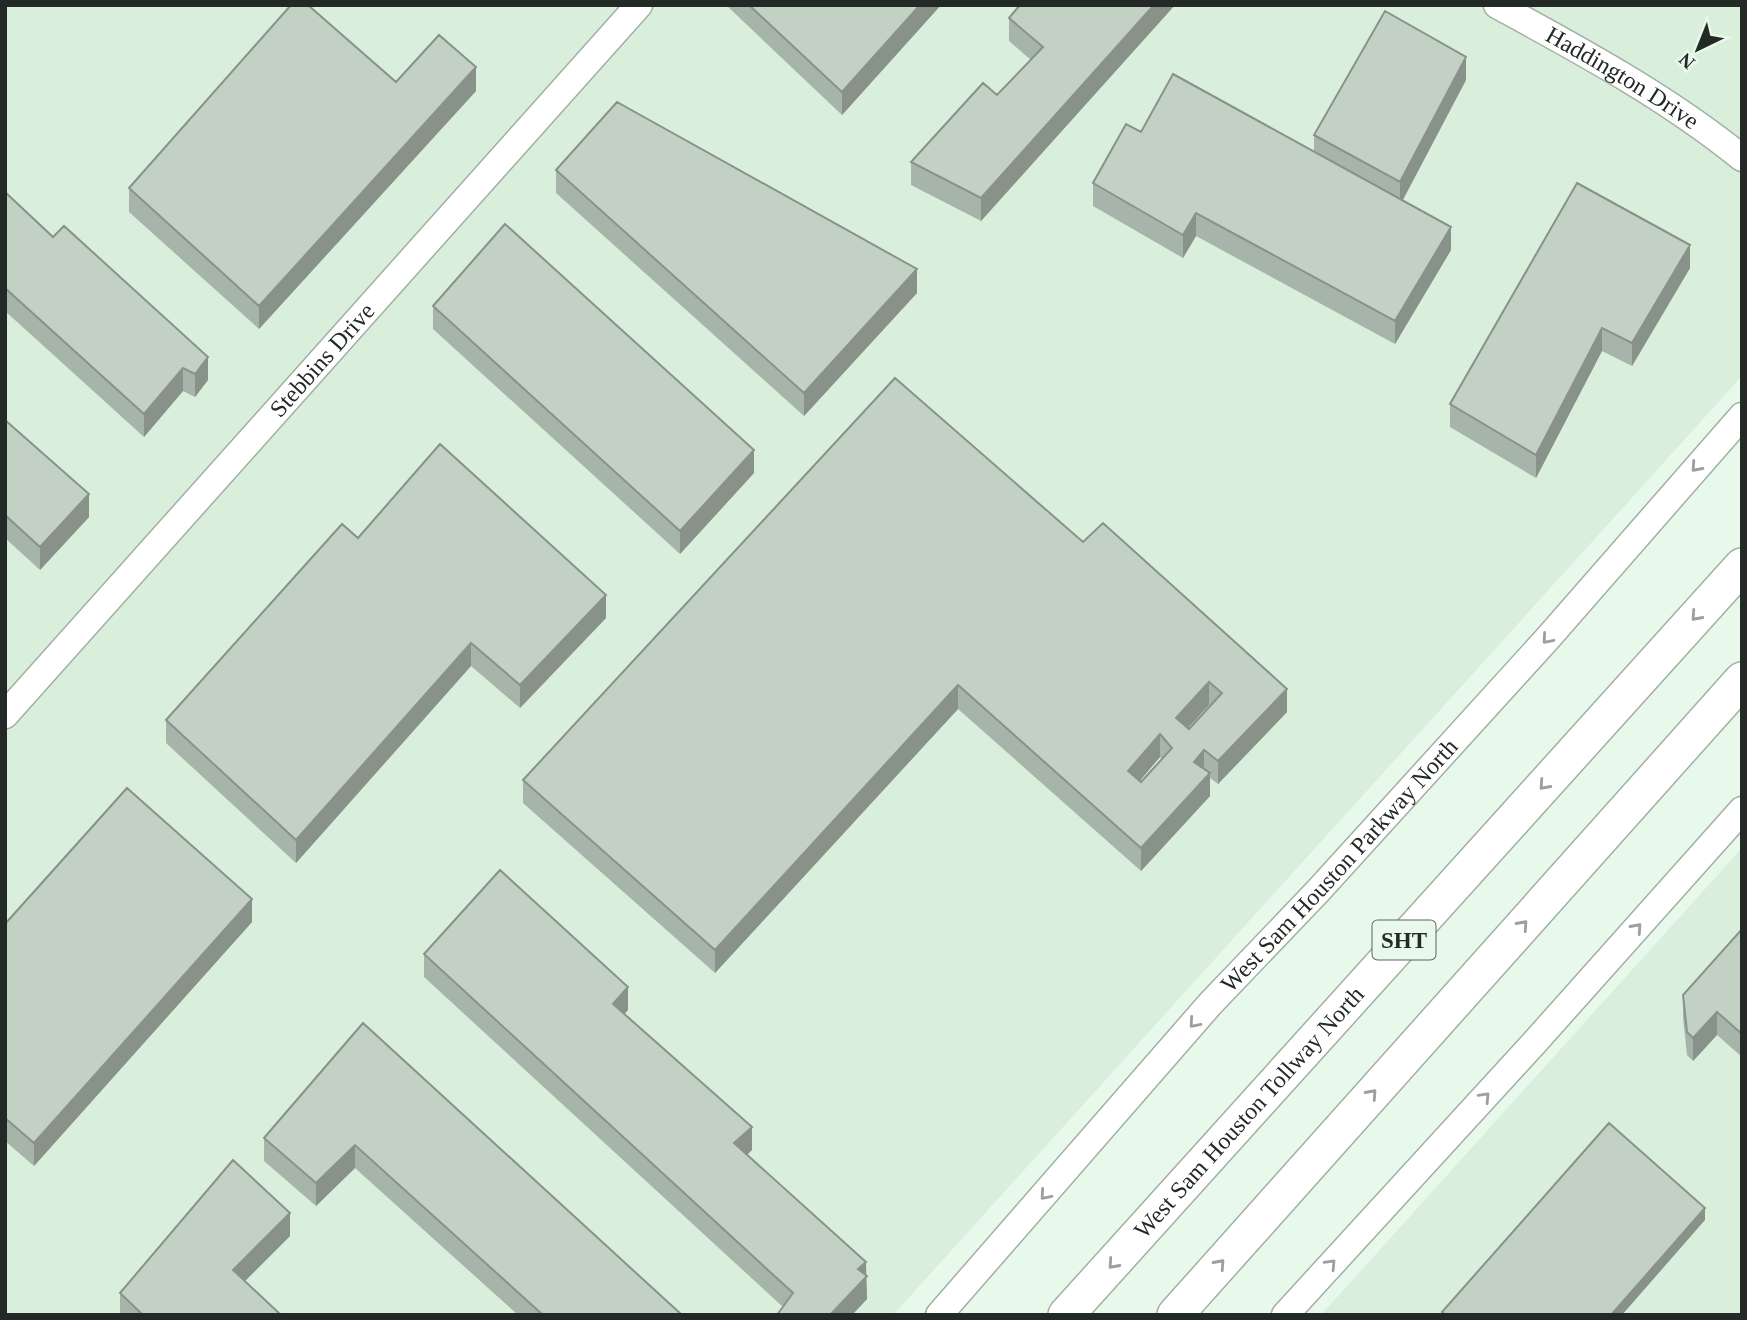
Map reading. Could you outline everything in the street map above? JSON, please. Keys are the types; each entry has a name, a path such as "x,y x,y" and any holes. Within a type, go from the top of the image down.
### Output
{"highway":[{"name":"West Sam Houston Tollway North","path":"1066,1315 1742,566"},
{"path":"1175,1315 1742,680"},
{"path":"1624,811 1742,712"}],"main road":[{"name":"Stebbins Drive","path":"5,715 639,5"},
{"name":"Haddington Drive","path":"1497,5 1600,62 1707,130 1742,158"},
{"name":"West Sam Houston Parkway North","path":"939,1315 1210,1004 1318,891 1538,649 1742,416"},
{"path":"1285,1315 1535,1042 1742,810"}],"shaded area":[{"path":"5,5 1742,5 1742,376 893,1315 5,1315"},
{"path":"1742,848 1742,1315 1321,1315"}],"building":[{"path":"291,5 308,5 396,82 439,35 476,67 259,306 129,188"},
{"path":"749,5 920,5 842,92"},
{"path":"1020,5 1154,5 981,198 911,162 983,83 997,95 1043,47 1009,18"},
{"path":"1385,11 1466,57 1400,182 1314,135"},
{"path":"1173,74 1451,227 1395,321 1196,213 1183,235 1093,183 1126,124 1141,132"},
{"path":"617,102 917,269 804,393 556,170"},
{"path":"1577,183 1690,245 1632,343 1602,328 1536,455 1450,404"},
{"path":"5,192 53,237 64,226 208,357 195,374 183,368 144,414 5,288"},
{"path":"505,224 754,450 680,531 433,306"},
{"path":"895,378 1083,542 1103,523 1287,689 1218,761 1204,750 1194,762 1210,773 1141,848 958,685 715,950 523,780","holes":["1209,682 1222,693 1189,729 1176,718","1160,734 1172,748 1141,782 1128,771"]},
{"path":"5,420 89,494 40,547 5,515"},
{"path":"440,444 606,595 520,685 471,643 296,840 166,720 342,524 358,538"},
{"path":"127,788 252,899 34,1143 5,1118 5,924"},
{"path":"500,870 628,987 613,1004 752,1127 734,1143 866,1262 858,1269 867,1276 830,1315 777,1315 793,1293 424,954"},
{"path":"1742,929 1742,1034 1717,1012 1693,1038 1687,1032 1683,995"},
{"path":"363,1023 682,1315 543,1315 355,1145 316,1183 264,1138"},
{"path":"1609,1123 1705,1208 1611,1315 1445,1315 1442,1312"},
{"path":"233,1160 290,1213 233,1270 281,1315 143,1315 120,1293"}]}
